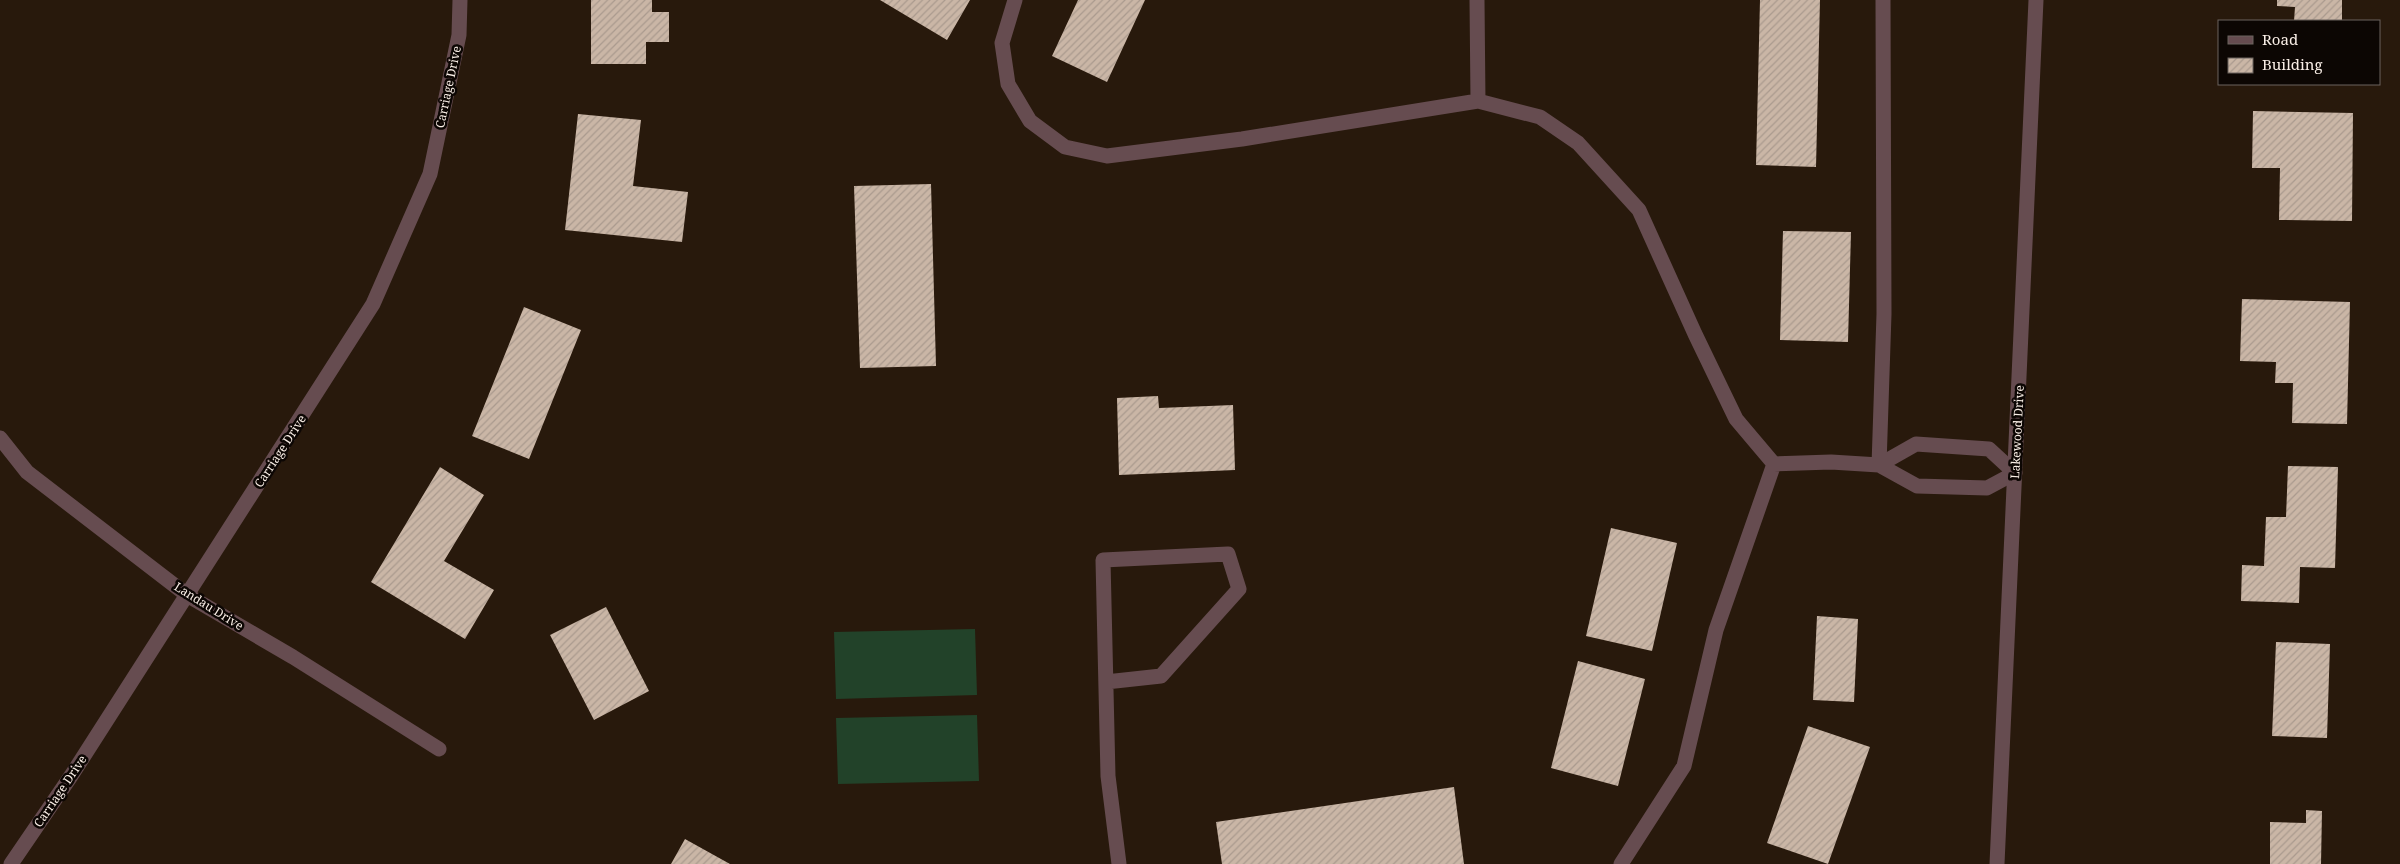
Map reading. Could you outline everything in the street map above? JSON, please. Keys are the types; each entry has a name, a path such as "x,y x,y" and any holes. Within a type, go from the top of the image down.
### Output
{"street":[{"name":"Carriage Drive","path":"11,864 76,767 373,304 430,174 459,35 460,0"},
{"path":"1015,0 1002,43 1008,84 1030,121 1065,146 1107,156 1242,139 1478,101 1540,117 1578,143 1639,210 1736,419 1774,464"},
{"path":"1477,0 1478,101"},
{"path":"1879,465 1884,314 1883,0"},
{"name":"Lakewood Drive","path":"1997,864 2036,0"},
{"name":"Landau Drive","path":"0,438 27,472 187,595 293,657 439,750"},
{"path":"1774,464 1831,462 1879,465 1917,486 1987,488 2015,473 1989,448 1916,444 1879,465"},
{"path":"1621,864 1684,766 1716,630 1774,464"},
{"path":"1106,682 1161,676 1239,589 1228,554 1103,560 1108,776 1119,864"}],"green space":[{"path":"975,629 977,695 836,699 834,632"},
{"path":"977,715 979,781 838,784 836,718"}],"building":[{"path":"591,0 652,0 652,12 669,12 669,42 646,42 646,64 591,64"},
{"path":"880,0 970,0 947,40"},
{"path":"1078,0 1145,0 1107,82 1052,56"},
{"path":"1760,0 1820,0 1816,167 1756,165"},
{"path":"2277,0 2342,0 2342,20 2294,20 2295,7 2277,6"},
{"path":"2253,111 2353,113 2352,221 2279,220 2280,168 2252,168"},
{"path":"578,114 641,120 633,186 688,192 682,242 565,230"},
{"path":"931,184 936,366 860,368 854,186"},
{"path":"1783,231 1851,232 1848,342 1780,340"},
{"path":"2242,299 2350,302 2347,424 2292,423 2293,383 2275,383 2276,362 2240,361"},
{"path":"524,307 581,330 529,459 472,436"},
{"path":"1158,396 1159,408 1233,405 1235,470 1119,475 1117,398"},
{"path":"2288,466 2338,467 2335,568 2300,567 2299,603 2241,601 2242,565 2264,566 2266,517 2286,517"},
{"path":"440,467 484,495 444,561 494,590 465,639 371,582"},
{"path":"1611,528 1677,543 1652,651 1586,636"},
{"path":"606,607 649,691 594,720 550,635"},
{"path":"1817,616 1858,619 1854,702 1813,700"},
{"path":"2276,642 2330,644 2327,738 2272,736"},
{"path":"1578,661 1645,679 1618,786 1551,768"},
{"path":"1808,726 1870,747 1828,864 1767,843"},
{"path":"1454,787 1464,864 1222,864 1216,822"},
{"path":"2306,810 2322,811 2321,864 2270,864 2270,822 2306,823"},
{"path":"685,839 730,864 671,864"}]}
